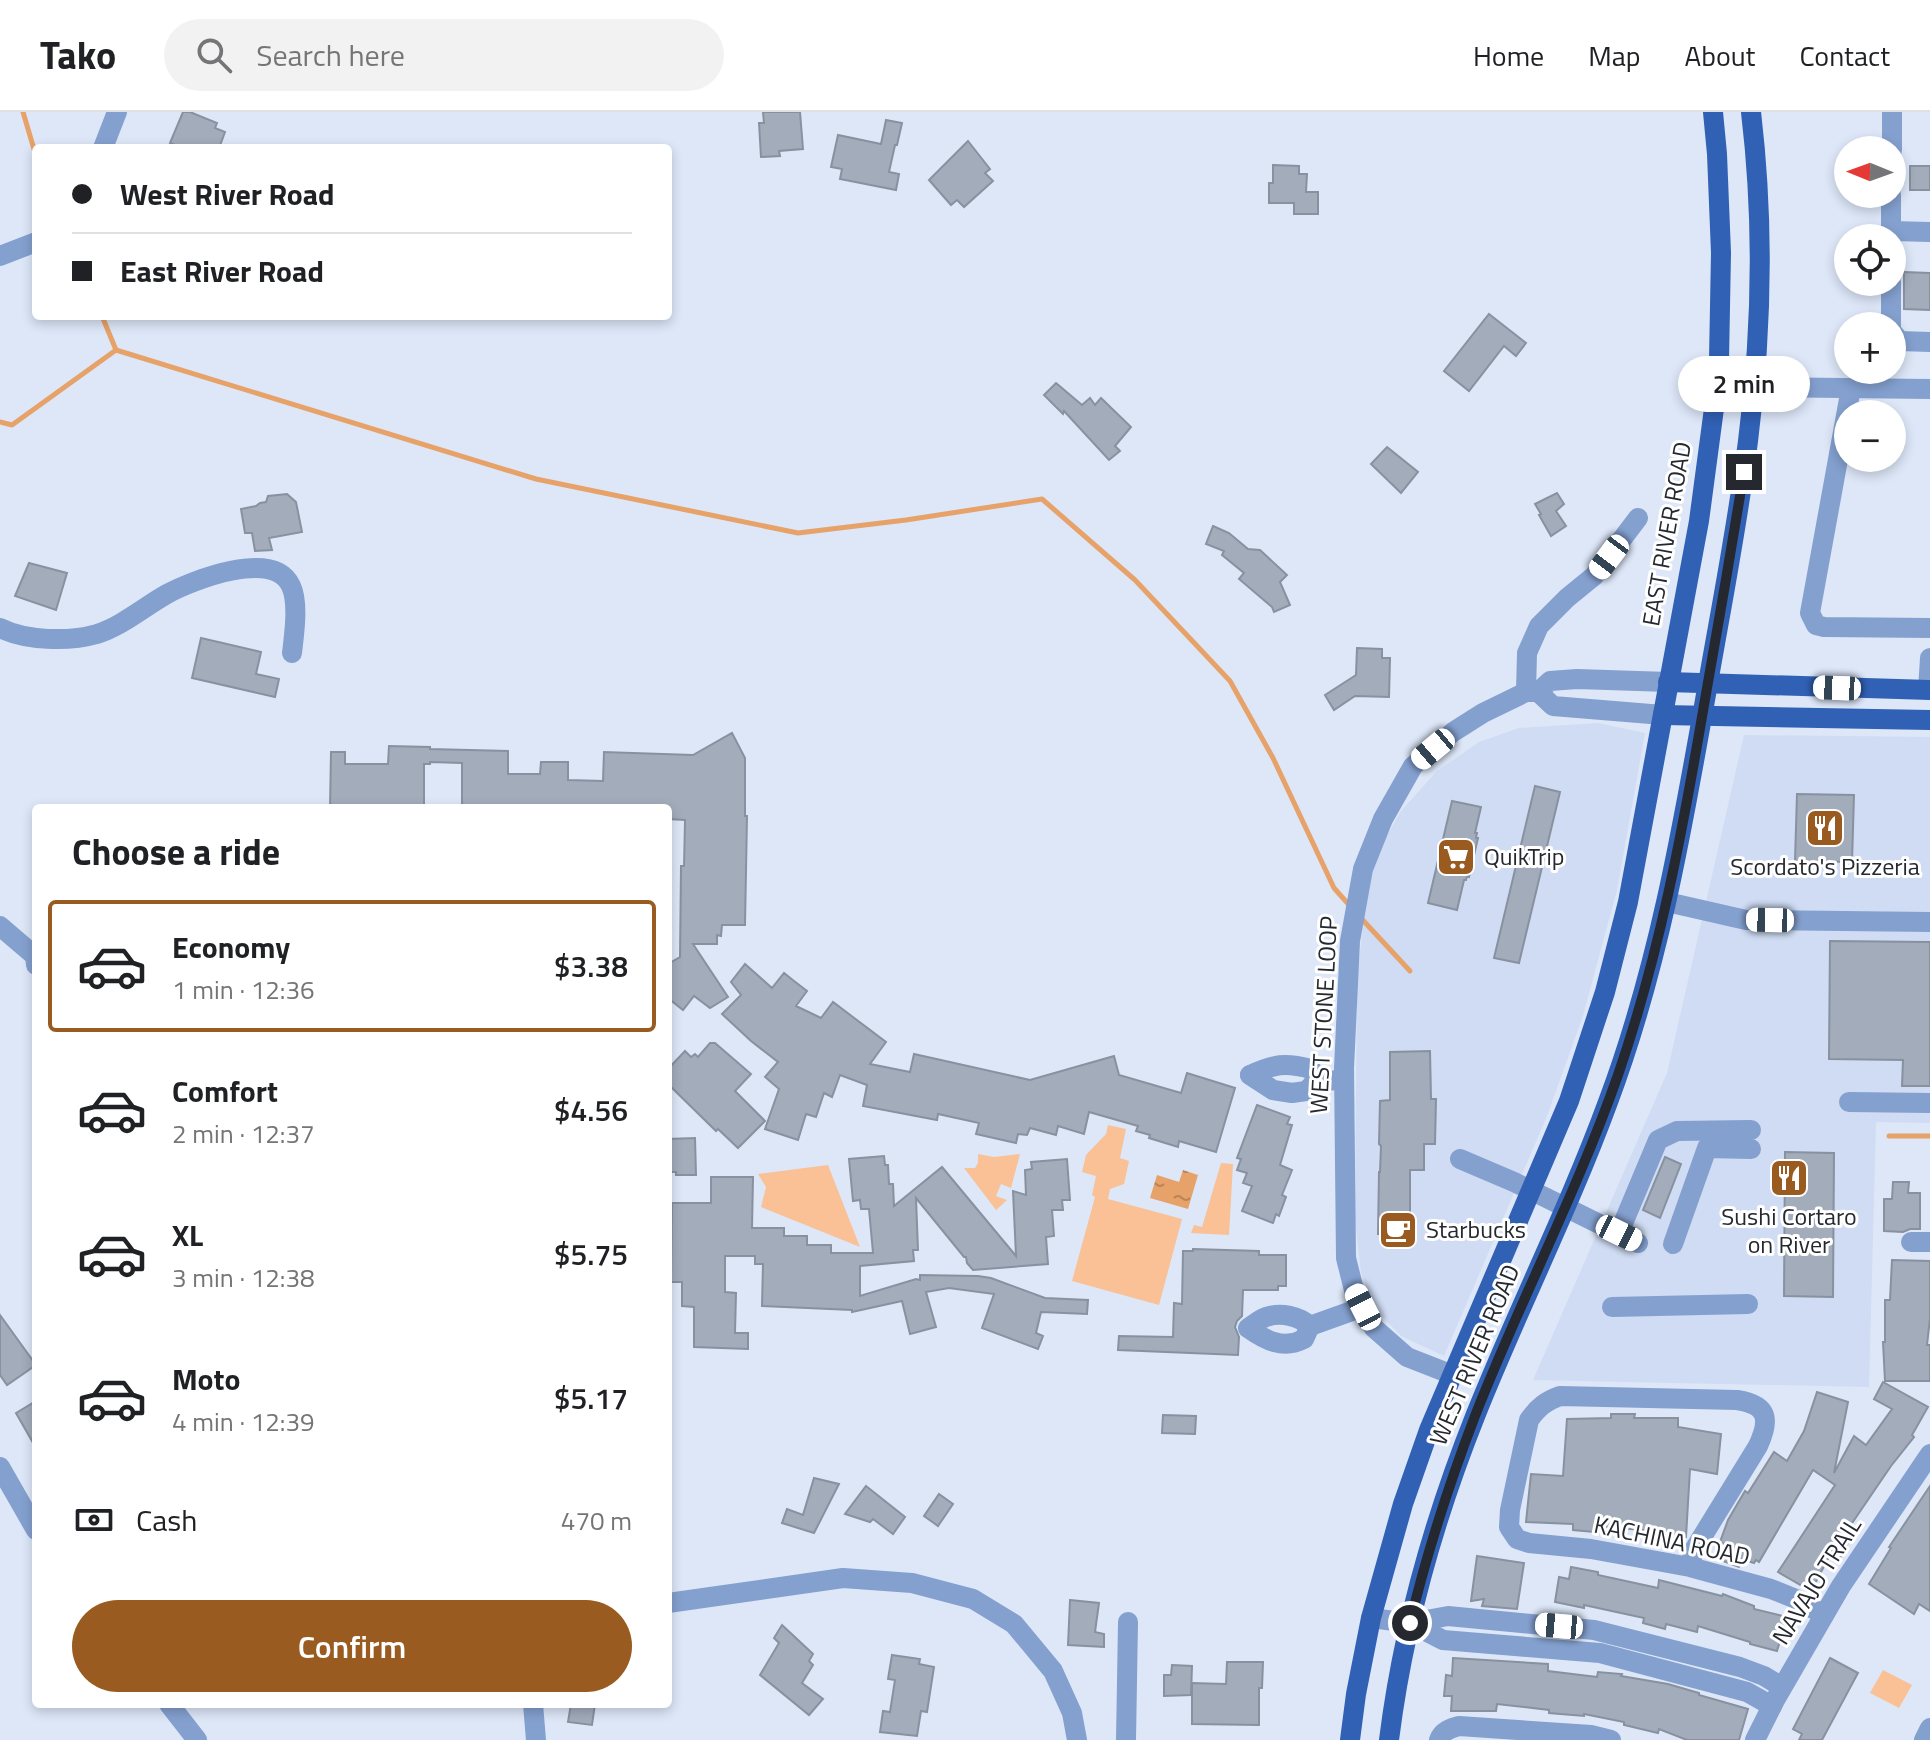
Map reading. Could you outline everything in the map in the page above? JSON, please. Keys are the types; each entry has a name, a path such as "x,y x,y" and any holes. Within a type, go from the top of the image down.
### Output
{"main road":[{"name":"EAST RIVER ROAD","path":"1614,960 1637,861 1699,521 1719,360 1721,253 1713,112"},
{"path":"1667,902 1739,507 1754,387 1760,256 1757,160 1751,112"},
{"path":"1668,682 1929,690"},
{"path":"1663,715 1930,720"},
{"name":"WEST RIVER ROAD","path":"1389,1740 1397,1683 1432,1539 1457,1464 1497,1363 1609,1099 1635,1025 1667,902"},
{"name":"WEST RIVER ROAD","path":"1350,1740 1371,1618 1403,1504 1429,1430 1574,1087 1614,960"}],"street":[{"path":"105,144 117,112"},
{"path":"1892,112 1892,136"},
{"path":"1906,234 1930,232"},
{"path":"0,256 32,244"},
{"path":"1906,341 1930,342"},
{"path":"1754,387 1930,389"},
{"path":"1851,388 1810,613 1816,625 1824,627 1930,628"},
{"path":"1638,518 1594,576 1539,626 1527,653 1532,692 1553,706 1663,715"},
{"path":"0,628 43,639 82,638 101,633 168,593 200,579 257,569 277,571 292,588 295,598 292,653"},
{"path":"1929,690 1930,658"},
{"name":"WEST STONE LOOP","path":"1453,1375 1407,1357 1374,1328 1354,1290 1346,1258 1344,1080 1350,941 1363,869 1383,819 1413,766 1453,732 1483,713 1550,681 1668,682"},
{"path":"1667,902 1746,920 1930,922"},
{"path":"0,926 32,953"},
{"path":"1317,1081 1344,1080"},
{"path":"1849,1102 1930,1103"},
{"path":"1619,1233 1658,1140 1677,1131 1751,1139 1707,1148 1673,1244"},
{"path":"1460,1159 1638,1243"},
{"path":"1612,1307 1748,1304"},
{"path":"1310,1326 1363,1307"},
{"name":"KACHINA ROAD","path":"1690,1567 1694,1550 1758,1446 1764,1432 1764,1415 1759,1407 1737,1400 1560,1396 1547,1400 1537,1409 1529,1420 1510,1510 1509,1527 1517,1539 1690,1567 1771,1589 1824,1615"},
{"name":"NAVAJO TRAIL","path":"1755,1740 1841,1586 1930,1454"},
{"path":"0,1467 32,1523"},
{"path":"672,1602 843,1578 912,1583 973,1599 1014,1624 1053,1671 1072,1713 1077,1740"},
{"path":"1371,1618 1410,1623 1448,1616 1594,1630 1740,1667 1782,1687"},
{"path":"1126,1740 1128,1622"},
{"path":"1410,1623 1443,1640 1600,1653 1747,1692 1772,1706"},
{"path":"172,1708 197,1740"},
{"path":"533,1708 536,1740"},
{"path":"1440,1738 1450,1728 1459,1726 1591,1735 1611,1740"},
{"path":"1924,1740 1930,1728"}],"shaded area":[{"path":"1598,723 1645,733 1617,890 1582,1019 1547,1116 1444,1356 1401,1336 1377,1311 1361,1273 1355,1219 1357,981 1366,895 1374,858 1401,811 1437,771 1479,742 1519,728"},
{"path":"1744,735 1930,737 1930,1123 1876,1122 1869,1387 1533,1380 1667,1073"},
{"path":"1108,1125 1126,1129 1120,1158 1129,1161 1124,1184 1110,1189 1108,1199 1182,1219 1159,1305 1072,1281 1095,1197 1092,1195 1096,1176 1082,1172 1086,1155 1106,1134"},
{"path":"978,1154 994,1157 1020,1154 1011,1188 1001,1184 996,1196 1007,1200 996,1210 964,1168 975,1168"},
{"path":"1221,1163 1233,1164 1229,1235 1191,1233 1194,1225 1202,1227"},
{"path":"828,1165 860,1247 761,1207 766,1187 758,1174"},
{"path":"1883,1670 1912,1685 1899,1708 1870,1693"}],"water":[{"path":"1183,1170 1198,1175 1188,1209 1150,1198 1157,1175 1179,1182"}],"building":[{"path":"183,112 217,123 215,128 225,132 220,144 170,143"},
{"path":"763,112 800,112 803,149 779,151 780,156 761,157 759,123 764,123"},
{"path":"886,120 902,123 889,172 899,174 896,190 840,179 842,169 831,167 838,135 881,144"},
{"path":"968,141 990,169 985,173 993,181 964,207 957,200 951,205 929,180"},
{"path":"1273,165 1299,166 1299,174 1307,174 1306,192 1318,192 1318,214 1294,214 1294,203 1269,203"},
{"path":"1910,166 1930,166 1930,190 1910,190"},
{"path":"1906,272 1930,273 1930,310 1904,309"},
{"path":"1489,314 1526,343 1516,356 1504,346 1469,391 1444,371"},
{"path":"1056,383 1082,405 1090,398 1095,405 1101,398 1131,427 1115,446 1120,451 1109,460 1064,411 1063,414 1044,395"},
{"path":"1387,447 1418,472 1401,493 1371,464"},
{"path":"1557,493 1564,504 1556,511 1566,526 1551,536 1535,504"},
{"path":"287,494 296,502 302,532 269,538 272,550 255,551 252,533 245,533 241,509 266,502 268,496"},
{"path":"1213,526 1229,533 1248,549 1260,550 1287,575 1280,582 1290,605 1274,612 1239,579 1244,573 1222,555 1224,551 1206,544"},
{"path":"29,563 67,573 56,610 15,596"},
{"path":"201,638 261,652 256,674 279,679 275,697 192,678"},
{"path":"1357,648 1382,649 1382,658 1390,658 1389,697 1355,696 1334,710 1325,695 1356,675"},
{"path":"732,733 745,758 745,925 722,925 717,944 693,944 728,997 710,1008 694,996 683,1010 672,1001 672,962 680,957 685,820 672,819 672,804 462,804 462,763 430,762 424,764 424,804 330,804 331,752 345,752 345,764 388,764 389,746 508,751 508,774 540,774 541,762 568,762 568,780 603,781 604,752 693,755"},
{"name":"QuikTrip","path":"1535,786 1560,792 1519,963 1494,958"},
{"name":"Scordato's Pizzeria","path":"1797,794 1854,795 1852,862 1795,861"},
{"name":"QuikTrip","path":"1452,801 1481,807 1469,877 1464,880 1457,910 1428,903"},
{"path":"1830,941 1930,942 1930,1086 1902,1086 1903,1060 1829,1059"},
{"path":"745,964 772,988 784,973 807,991 796,1006 821,1018 833,1002 886,1042 870,1064 910,1072 914,1054 1030,1080 1114,1056 1119,1075 1181,1093 1187,1073 1235,1088 1216,1152 1179,1141 1178,1147 1149,1138 1150,1135 1136,1131 1138,1126 1089,1112 1084,1134 1058,1126 1056,1135 1030,1128 1027,1135 1018,1134 1016,1143 976,1134 979,1123 938,1114 937,1120 863,1106 867,1085 840,1075 832,1097 824,1093 816,1117 806,1114 798,1140 765,1129 779,1089 765,1077 778,1062 722,1014 741,995 731,982"},
{"path":"710,1043 715,1043 751,1074 735,1091 765,1121 738,1148 672,1088 672,1065 685,1051 691,1057 695,1054 698,1057"},
{"path":"1430,1051 1431,1099 1436,1099 1435,1144 1424,1144 1424,1170 1410,1170 1410,1234 1378,1234 1380,1101 1390,1100 1390,1052"},
{"path":"1257,1105 1290,1117 1287,1124 1292,1125 1280,1165 1292,1170 1282,1195 1286,1197 1273,1223 1242,1211 1252,1186 1243,1183 1247,1173 1237,1170 1241,1159 1237,1158"},
{"path":"695,1138 696,1175 676,1175 672,1172 672,1139"},
{"path":"1785,1152 1834,1153 1833,1297 1784,1296"},
{"path":"884,1156 889,1184 893,1184 894,1206 942,1167 1016,1256 1013,1191 1026,1195 1025,1170 1032,1169 1031,1162 1067,1159 1070,1200 1062,1200 1063,1210 1052,1210 1054,1236 1046,1237 1048,1264 973,1270 966,1257 916,1198 918,1250 913,1250 914,1261 860,1266 860,1296 920,1280 920,1275 978,1276 1045,1298 1088,1300 1087,1314 1041,1312 1036,1333 1043,1336 1038,1349 982,1328 994,1294 949,1288 926,1292 936,1327 910,1334 902,1301 852,1312 762,1306 763,1264 755,1264 755,1256 725,1256 725,1292 736,1293 735,1333 748,1333 748,1349 694,1347 694,1307 682,1306 682,1282 672,1282 672,1203 711,1203 711,1177 753,1177 752,1228 784,1228 784,1236 807,1236 807,1245 831,1245 831,1253 873,1253 869,1209 861,1209 860,1200 853,1201 849,1159"},
{"path":"1665,1157 1681,1164 1660,1218 1643,1210"},
{"path":"1893,1182 1909,1182 1908,1193 1920,1193 1920,1229 1884,1231 1884,1199 1892,1199"},
{"path":"1183,1251 1286,1255 1286,1286 1278,1286 1278,1290 1243,1290 1242,1316 1235,1327 1239,1337 1238,1355 1118,1350 1119,1336 1173,1337 1174,1303 1182,1304"},
{"path":"1892,1260 1930,1261 1927,1345 1930,1345 1930,1381 1885,1381 1885,1300 1890,1300"},
{"path":"0,1315 32,1359 32,1368 7,1385 0,1375"},
{"path":"1883,1382 1928,1407 1912,1435 1914,1437 1846,1532 1852,1535 1839,1560 1830,1555 1811,1591 1778,1572 1835,1485 1813,1470 1759,1562 1742,1559 1739,1567 1723,1561 1729,1546 1720,1542 1728,1520 1774,1452 1787,1461 1804,1431 1817,1392 1848,1402 1834,1473 1854,1436 1866,1445 1892,1409 1874,1399"},
{"path":"32,1403 32,1441 16,1413"},
{"path":"1611,1414 1635,1414 1634,1418 1678,1418 1678,1427 1721,1434 1717,1474 1690,1469 1686,1537 1605,1527 1605,1533 1573,1530 1573,1524 1526,1522 1531,1474 1563,1476 1567,1419 1611,1418"},
{"path":"1163,1415 1196,1416 1195,1434 1162,1433"},
{"path":"814,1478 839,1484 814,1533 782,1523 787,1509 803,1515"},
{"path":"866,1486 905,1517 893,1534 873,1519 870,1522 845,1514"},
{"path":"1930,1486 1930,1611 1919,1604 1914,1614 1869,1584 1889,1547"},
{"path":"939,1494 953,1504 938,1526 924,1516"},
{"path":"1477,1556 1524,1563 1517,1609 1482,1606 1484,1599 1471,1601"},
{"path":"1571,1567 1658,1588 1659,1580 1723,1594 1754,1606 1754,1609 1787,1617 1777,1651 1698,1626 1697,1632 1666,1624 1665,1629 1643,1623 1644,1618 1555,1602 1559,1577 1569,1579"},
{"path":"1070,1600 1099,1603 1095,1632 1104,1634 1104,1647 1068,1645"},
{"path":"782,1625 813,1654 809,1661 813,1665 802,1683 823,1699 809,1715 760,1675 779,1643 774,1638"},
{"path":"892,1655 920,1659 919,1664 934,1667 927,1712 921,1711 917,1736 880,1732 883,1711 890,1712 895,1680 888,1679"},
{"path":"1453,1658 1548,1664 1548,1671 1597,1677 1598,1672 1622,1674 1668,1684 1748,1709 1739,1740 1687,1740 1659,1729 1658,1733 1584,1714 1549,1713 1549,1710 1497,1704 1496,1711 1451,1711 1452,1696 1444,1696 1446,1675 1452,1676"},
{"path":"1830,1658 1858,1673 1822,1740 1799,1740 1802,1734 1793,1729"},
{"path":"1227,1662 1263,1662 1259,1725 1192,1724 1192,1683 1226,1684"},
{"path":"1172,1665 1192,1666 1191,1695 1164,1696 1164,1675 1171,1675"},
{"path":"570,1708 594,1708 592,1725 568,1722"}],"waterway":[{"path":"23,112 32,144"},
{"path":"104,320 116,350"},
{"path":"116,350 536,479 798,533 1042,499 1135,580 1230,681 1273,758 1334,888 1350,906"},
{"path":"0,422 12,425 116,350"},
{"path":"1359,916 1410,971"},
{"path":"1889,1136 1930,1136"}],"place":[{"name":"Scordato's Pizzeria","path":"1825,828"},
{"name":"QuikTrip","path":"1456,857"},
{"name":"Sushi Cortaro on River","path":"1789,1178"},
{"name":"Starbucks","path":"1398,1230"}],"route":[{"path":"1410,1623 1420,1579 1457,1464 1600,1125 1649,978 1696,757 1744,472"}]}
